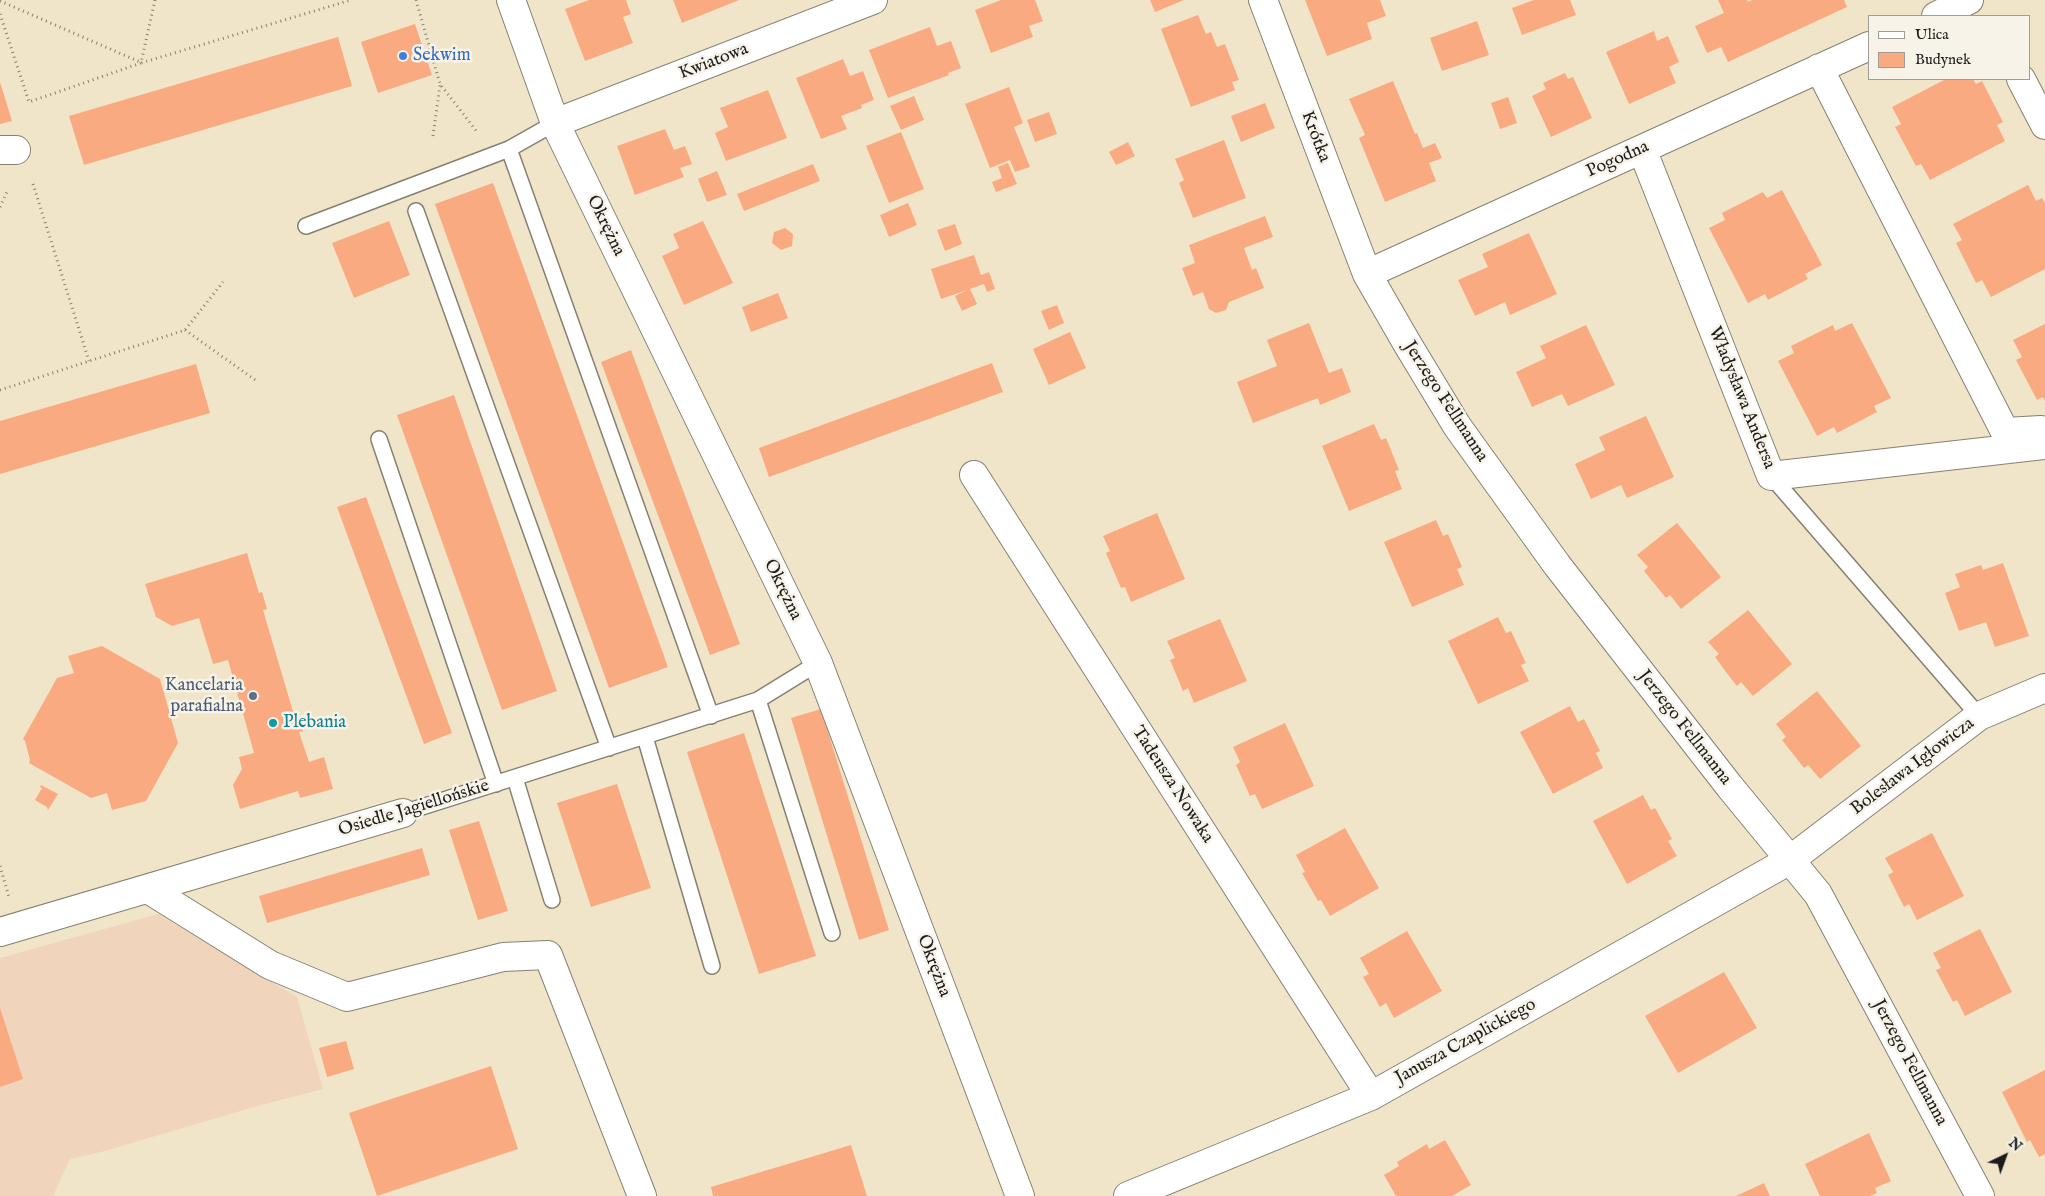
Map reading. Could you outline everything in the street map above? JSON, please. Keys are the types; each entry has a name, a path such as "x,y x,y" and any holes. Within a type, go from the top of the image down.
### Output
{"street":[{"name":"Okrężna","path":"511,0 555,123 818,663 1020,1196"},
{"name":"Kwiatowa","path":"555,123 873,0"},
{"name":"Krótka","path":"1263,0 1366,274"},
{"path":"1938,15 1970,0"},
{"name":"Pogodna","path":"1366,274 1868,46"},
{"path":"1819,68 2005,432 2045,430"},
{"path":"2022,80 2045,125"},
{"name":"Władysława Andersa","path":"1642,149 1771,476 2045,445"},
{"name":"Jerzego Fellmanna","path":"1366,274 1457,426 1551,557 1690,736 1818,894 1980,1196"},
{"name":"Tadeusza Nowaka","path":"974,475 1370,1096"},
{"name":"Bolesława Igłowicza","path":"1790,860 1980,716 2045,688"},
{"name":"Osiedle Jagiellońskie","path":"0,932 403,813"},
{"name":"Janusza Czaplickiego","path":"1128,1196 1370,1096 1790,860"},
{"path":"148,889 270,965 347,997 503,957 548,955 642,1196"}],"lane":[{"path":"306,226 509,149 555,123"},
{"path":"509,149 710,716"},
{"path":"416,211 610,748"},
{"path":"379,439 496,784"},
{"path":"1771,476 1980,716"},
{"name":"Osiedle Jagiellońskie","path":"403,813 758,700 818,663"},
{"path":"758,700 832,933"},
{"path":"645,737 712,966"},
{"path":"515,778 552,900"}],"path":[{"path":"141,63 155,0"},
{"path":"336,0 341,3"},
{"path":"0,14 29,102 141,63 351,0"},
{"path":"416,0 440,84 495,154"},
{"path":"0,1 141,63"},
{"path":"433,136 440,84"},
{"path":"32,184 89,361"},
{"path":"0,207 7,192"},
{"path":"0,390 185,330 223,282"},
{"path":"185,330 258,382"}],"shaded area":[{"path":"158,914 297,997 323,1089 254,1107 105,1151 70,1159 53,1196 0,1196 0,958"}],"building":[{"path":"589,0 626,0 631,14 623,17 633,43 585,61 565,9"},
{"path":"673,0 739,0 682,23"},
{"path":"1001,0 1035,0 1043,21 1029,26 1033,37 991,53 975,10"},
{"path":"1150,0 1184,0 1155,12"},
{"path":"1305,0 1380,0 1386,16 1367,23 1372,39 1327,56"},
{"path":"1534,0 1570,0 1576,15 1522,35 1512,8"},
{"path":"1718,0 1747,0 1748,2 1752,0 1844,0 1847,7 1728,62 1721,47 1707,53 1695,26 1724,13"},
{"path":"1198,15 1206,34 1211,32 1217,47 1225,44 1239,80 1232,82 1235,90 1191,107 1161,29"},
{"path":"1477,21 1489,55 1442,71 1430,38"},
{"path":"415,24 432,75 378,93 361,42"},
{"path":"930,27 937,46 951,41 961,68 948,73 949,75 888,98 869,50"},
{"path":"1654,31 1657,41 1668,36 1679,62 1669,67 1676,83 1629,104 1606,52"},
{"path":"338,37 352,86 84,165 69,116"},
{"path":"843,59 850,76 863,71 874,100 861,105 862,108 841,116 847,129 821,139 796,78"},
{"path":"1565,73 1568,79 1573,77 1592,118 1551,137 1532,96 1546,89 1543,83"},
{"path":"1944,80 1974,80 1976,84 1982,81 2003,122 1997,125 2005,141 1930,180 1921,164 1916,166 1895,127 1901,124 1892,107"},
{"path":"1393,81 1415,134 1417,133 1423,148 1435,143 1442,158 1429,163 1436,181 1385,202 1359,138 1365,135 1349,99"},
{"path":"0,82 12,121 0,124"},
{"path":"1009,87 1023,123 1014,127 1030,167 1015,172 1010,160 990,168 965,104"},
{"path":"768,90 787,138 726,161 715,133 728,127 720,108"},
{"path":"914,96 924,120 901,130 890,106"},
{"path":"1508,97 1517,123 1500,129 1491,103"},
{"path":"1265,103 1275,128 1241,142 1231,116"},
{"path":"1049,112 1057,134 1035,142 1027,120"},
{"path":"665,129 674,150 685,146 692,164 680,168 684,177 635,195 617,146"},
{"path":"901,132 924,189 889,203 866,146"},
{"path":"1224,140 1246,198 1193,218 1179,183 1184,180 1175,159"},
{"path":"1128,142 1135,156 1116,165 1109,152"},
{"path":"1008,163 1017,184 996,192 992,182 1002,178 998,167"},
{"path":"813,164 820,181 744,211 737,194"},
{"path":"717,171 727,195 707,202 698,179"},
{"path":"493,183 668,667 609,688 435,204"},
{"path":"2028,185 2036,201 2042,198 2045,203 2045,269 1991,297 1982,280 1976,283 1956,243 1962,240 1953,224"},
{"path":"1782,190 1822,265 1805,274 1808,279 1768,300 1765,294 1748,303 1709,228 1725,220 1722,213 1763,192 1767,198"},
{"path":"908,203 917,225 889,237 880,215"},
{"path":"1265,216 1273,237 1244,248 1252,270 1256,268 1264,288 1229,302 1226,310 1216,313 1209,309 1203,292 1193,296 1182,268 1195,263 1189,245"},
{"path":"389,221 410,275 354,298 332,243"},
{"path":"703,221 733,283 684,305 662,256 679,248 673,234"},
{"path":"955,224 962,244 945,251 937,230"},
{"path":"785,228 793,234 792,246 781,250 772,243 774,232"},
{"path":"1529,233 1557,294 1510,315 1505,302 1475,316 1458,280 1488,267 1482,254"},
{"path":"974,255 981,275 989,272 995,289 987,292 984,284 970,289 977,304 962,311 955,296 967,290 941,299 931,269"},
{"path":"778,293 788,318 751,332 742,307"},
{"path":"1057,305 1064,323 1049,330 1041,311"},
{"path":"1309,323 1329,373 1342,368 1351,392 1320,405 1318,398 1253,423 1237,382 1277,366 1267,340"},
{"path":"1852,323 1891,398 1874,406 1877,412 1837,433 1834,427 1817,436 1778,361 1794,353 1791,346 1833,325 1835,331"},
{"path":"2045,324 2045,401 2043,397 2037,400 2016,360 2022,357 2013,340"},
{"path":"1586,325 1615,385 1568,406 1562,394 1532,407 1516,372 1546,358 1540,346"},
{"path":"1070,332 1086,368 1049,385 1033,349"},
{"path":"631,350 740,644 710,655 601,362"},
{"path":"992,363 1003,392 769,477 759,448"},
{"path":"196,364 210,413 0,474 0,421"},
{"path":"454,395 557,691 502,710 397,415"},
{"path":"1646,416 1674,477 1627,498 1621,485 1591,499 1575,464 1605,450 1599,437"},
{"path":"1374,424 1381,440 1386,438 1399,470 1395,471 1402,489 1349,511 1322,446"},
{"path":"366,497 452,733 424,744 337,507"},
{"path":"1157,513 1185,579 1131,602 1125,587 1121,588 1106,553 1110,551 1103,536"},
{"path":"1436,520 1443,536 1448,534 1462,567 1457,569 1464,585 1412,607 1384,542"},
{"path":"1677,523 1721,577 1681,609 1670,595 1666,598 1644,571 1648,567 1637,555"},
{"path":"247,553 259,593 262,592 267,609 263,610 294,715 298,714 303,731 299,732 309,762 324,757 333,789 300,798 298,791 240,809 233,785 242,769 239,757 254,753 228,660 213,664 199,618 172,626 156,617 145,584"},
{"path":"2003,563 2029,636 1995,647 1986,622 1959,631 1945,593 1960,587 1955,574 1981,565 1983,570"},
{"path":"1748,610 1792,664 1753,696 1741,682 1737,686 1715,657 1719,654 1708,642"},
{"path":"1498,617 1506,633 1511,631 1526,663 1521,665 1529,681 1478,704 1448,641"},
{"path":"1220,619 1247,681 1194,703 1188,688 1183,691 1170,660 1175,658 1167,641"},
{"path":"102,646 160,679 178,743 146,801 112,810 107,793 91,798 29,763 30,760 23,739 57,678 74,673 68,656"},
{"path":"1817,691 1861,746 1820,779 1808,765 1804,768 1782,740 1786,737 1776,724"},
{"path":"1570,706 1578,722 1584,719 1600,751 1596,753 1603,768 1553,794 1520,732"},
{"path":"821,709 889,930 859,940 791,718"},
{"path":"1285,723 1314,786 1262,809 1255,794 1250,796 1236,765 1240,762 1233,747"},
{"path":"744,733 816,956 759,974 687,752"},
{"path":"617,784 651,888 591,907 557,803"},
{"path":"41,785 58,794 48,810 47,807 35,800 42,788 40,787"},
{"path":"1643,795 1651,810 1655,808 1672,839 1668,841 1677,856 1627,884 1593,821"},
{"path":"479,821 508,911 478,920 449,830"},
{"path":"1345,828 1379,888 1330,916 1321,900 1318,901 1302,873 1305,872 1296,855"},
{"path":"1932,833 1964,896 1917,920 1909,904 1904,907 1888,875 1893,872 1885,858"},
{"path":"422,848 430,875 267,923 259,896"},
{"path":"1980,929 2012,992 1965,1016 1957,1000 1953,1002 1936,970 1941,968 1933,953"},
{"path":"1407,931 1442,991 1394,1018 1386,1003 1380,1007 1363,977 1369,974 1360,958"},
{"path":"1724,972 1757,1028 1678,1073 1645,1016"},
{"path":"0,1008 23,1079 0,1087"},
{"path":"346,1041 354,1069 327,1077 319,1048"},
{"path":"491,1066 518,1149 377,1196 349,1113"},
{"path":"2045,1070 2045,1154 2039,1157 2030,1140 2027,1142 2002,1092"},
{"path":"1869,1133 1891,1181 1875,1188 1877,1193 1870,1196 1820,1196 1805,1164"},
{"path":"1445,1140 1471,1185 1452,1196 1396,1196 1384,1175 1399,1166 1397,1162 1427,1144 1429,1149"},
{"path":"851,1145 867,1196 713,1196 711,1187"},
{"path":"1764,1183 1770,1196 1736,1196"}],"place":[{"name":"Sekwim","path":"403,56"},
{"name":"Kancelaria parafialna","path":"253,696"},
{"name":"Plebania","path":"273,723"}]}
